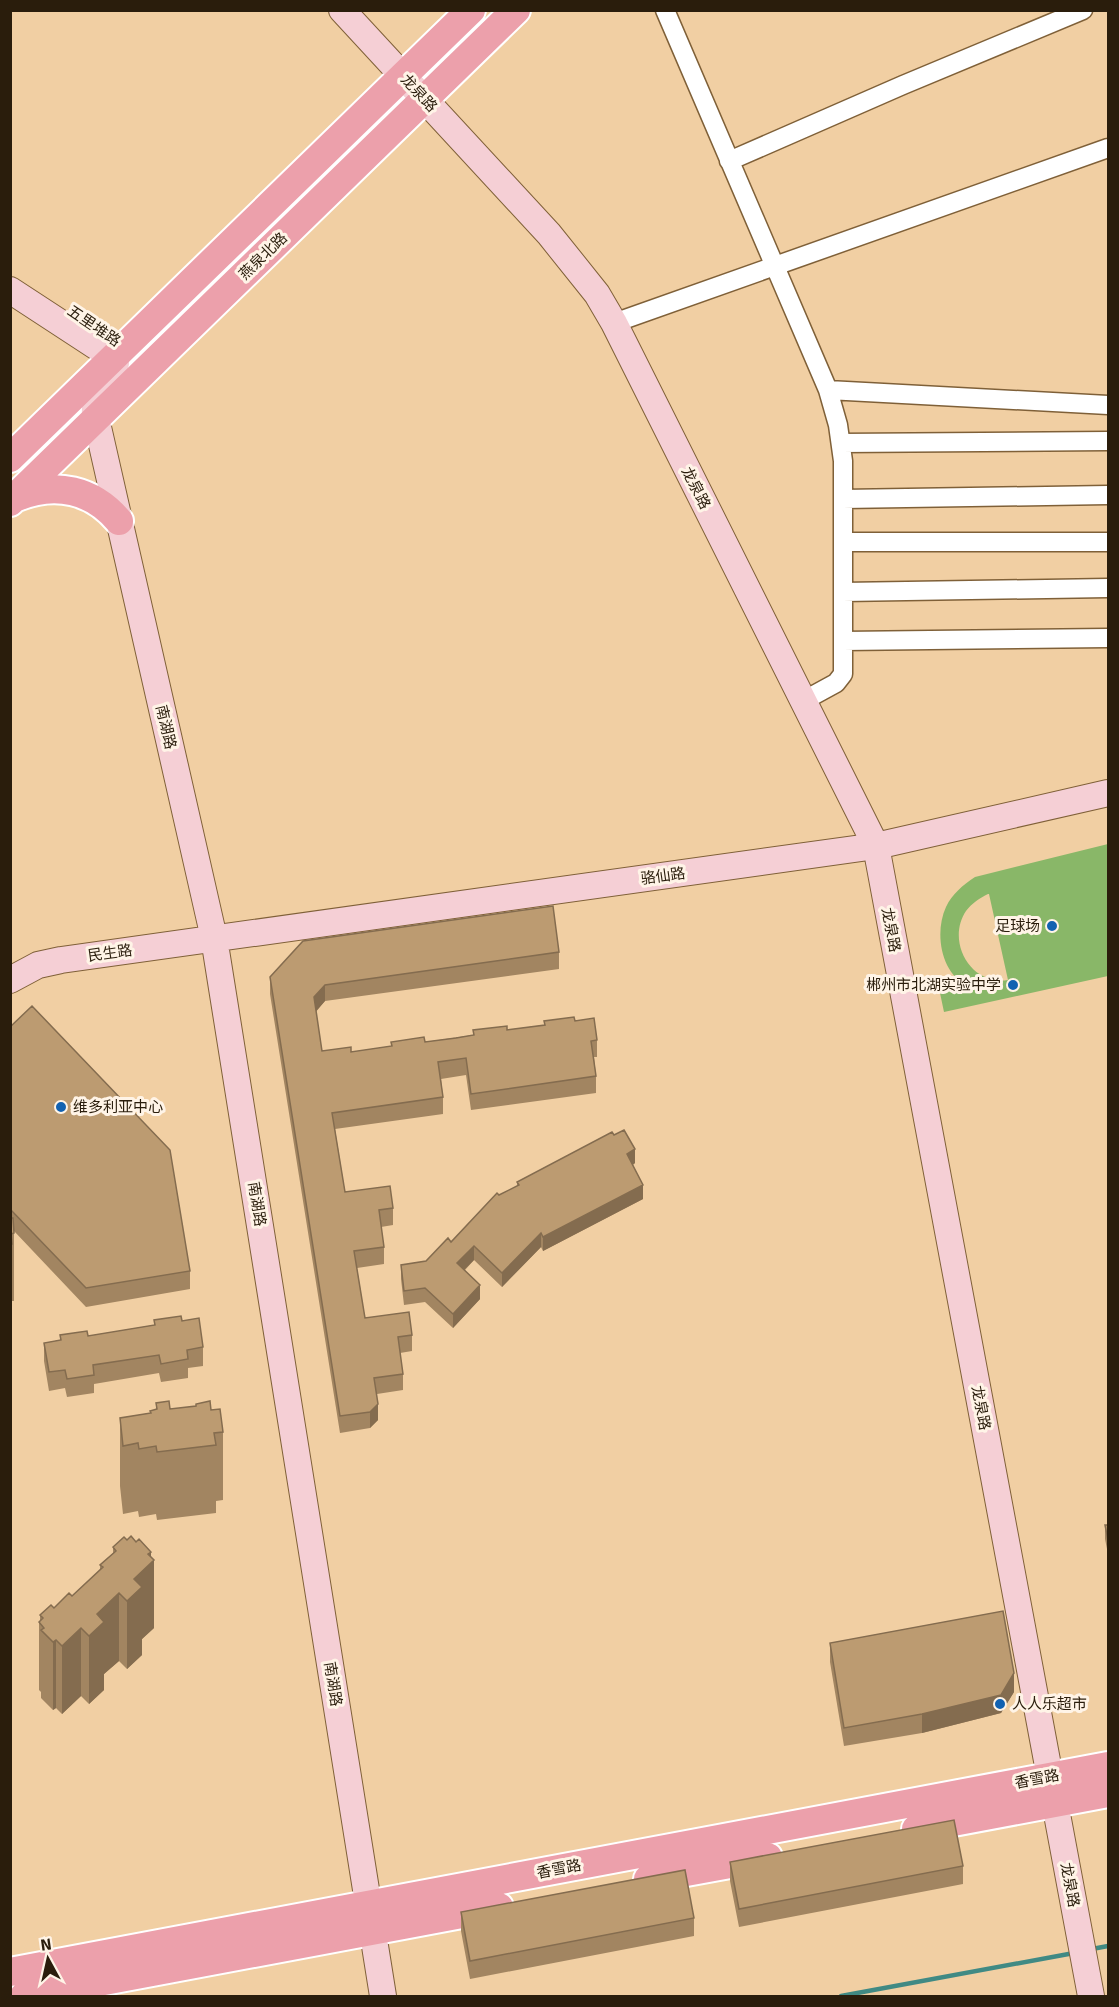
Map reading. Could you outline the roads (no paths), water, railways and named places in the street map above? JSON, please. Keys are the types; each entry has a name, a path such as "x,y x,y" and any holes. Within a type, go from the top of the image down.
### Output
{"main road":[{"name":"龙泉路","path":"342,10 573,262 597,294 614,323 876,846 1089,1987"},
{"name":"燕泉北路","path":"10,458 471,10"},
{"name":"燕泉北路","path":"13,500 516,10"},
{"name":"五里堆路","path":"10,270 119,352"},
{"name":"五里堆路","path":"10,290 119,352 131,356 130,366 96,405 96,419"},
{"name":"南湖路","path":"96,419 214,938 383,1996"},
{"path":"13,500 41,489 68,489 80,492 102,504 120,521"},
{"name":"骆仙路","path":"214,938 876,846 1108,794"},
{"name":"民生路","path":"10,980 38,965 61,960 214,938"},
{"name":"香雪路","path":"893,1833 1052,1790 1108,1766"},
{"name":"香雪路","path":"24,1996 371,1918 1052,1790 1108,1793"},
{"path":"627,1883 789,1853"},
{"name":"香雪路","path":"10,1972 371,1918 523,1902"}],"street":[{"path":"665,10 828,390 838,425 843,499 842,678 803,701"},
{"path":"729,160 1083,10"},
{"path":"614,323 1108,148"},
{"path":"828,390 1108,405"},
{"path":"841,443 1108,441"},
{"path":"843,499 1108,495"},
{"path":"843,542 1108,542"},
{"path":"843,592 1108,588"},
{"path":"843,641 1108,638"}],"waterway":[{"path":"1092,1949 1108,1946"},
{"path":"841,1996 1074,1953"}],"place":[{"name":"足球场","path":"1052,926"},
{"name":"郴州市北湖实验中学","path":"1013,985"},
{"name":"维多利亚中心","path":"61,1107"},
{"name":"人人乐超市","path":"1000,1704"}]}
